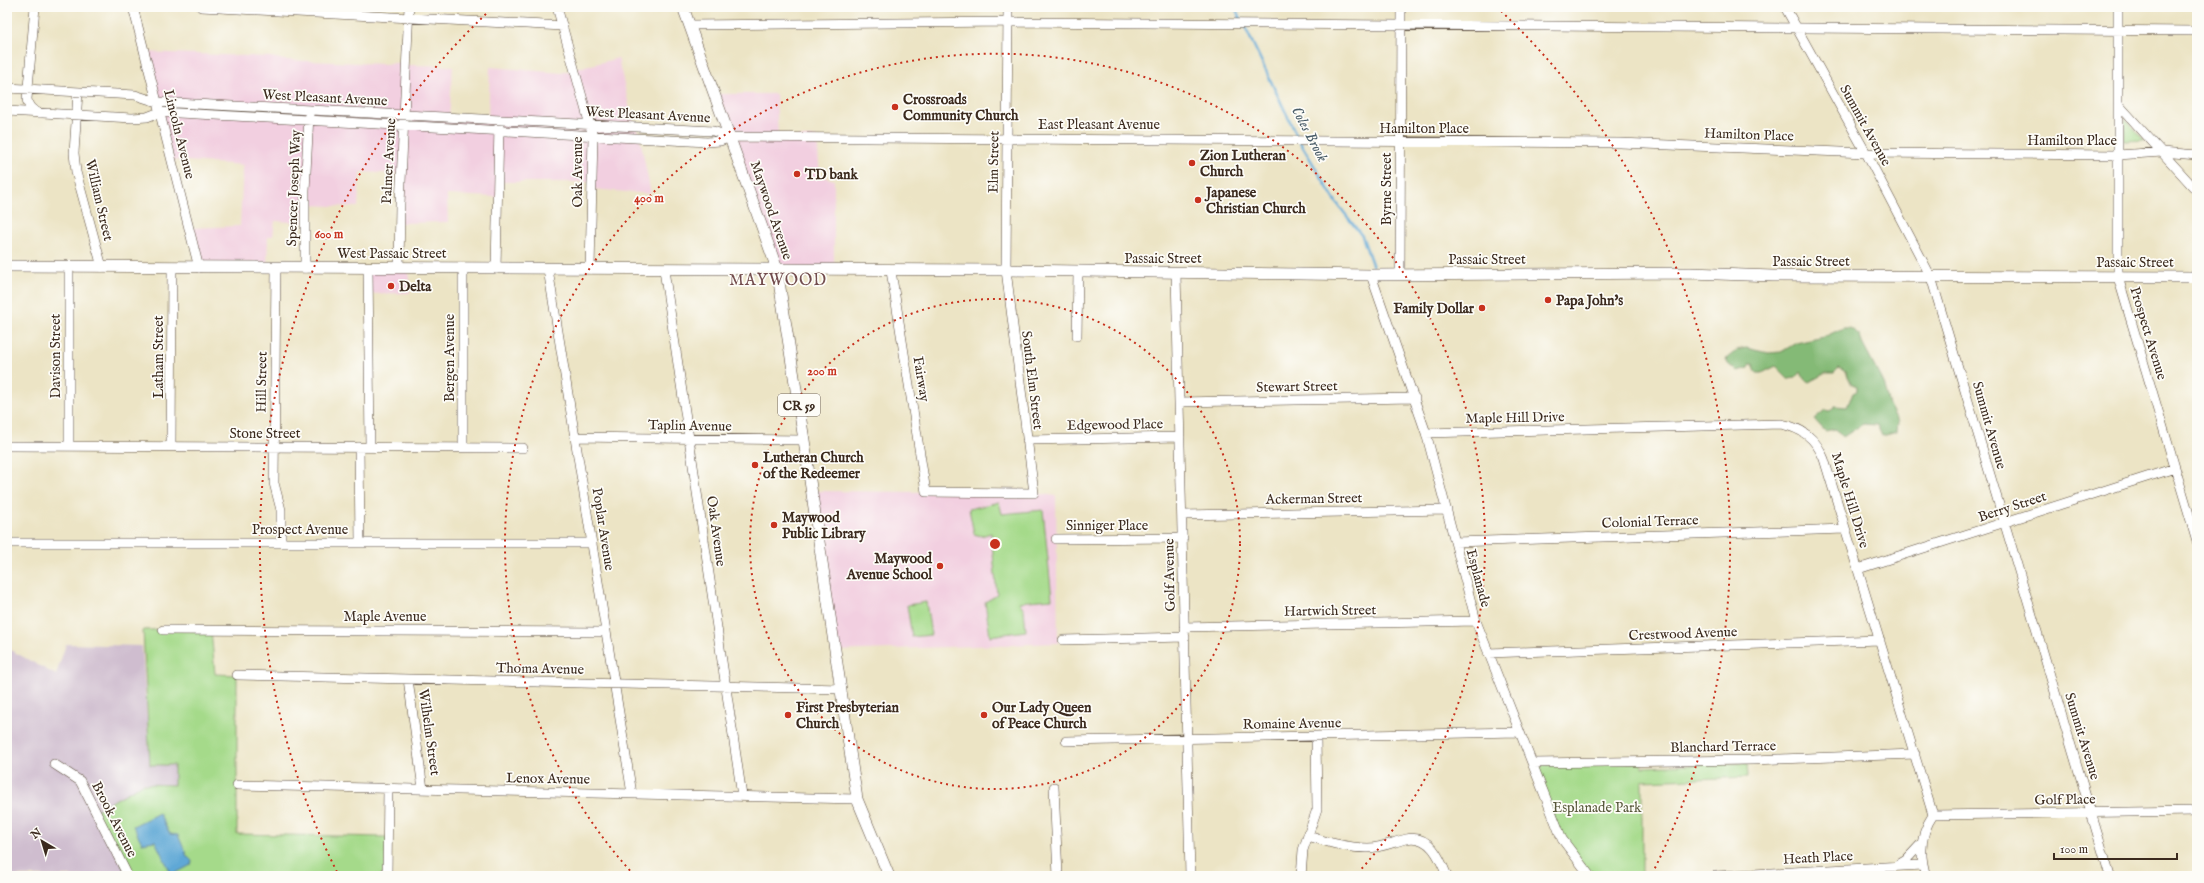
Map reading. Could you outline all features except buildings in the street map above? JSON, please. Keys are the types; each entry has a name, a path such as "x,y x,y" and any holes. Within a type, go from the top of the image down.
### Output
{"main road":[{"name":"Maywood Avenue","path":"683,7 731,137 777,269 857,799 889,876"},
{"name":"West Passaic Street","path":"7,266 664,270 777,269"},
{"name":"Passaic Street","path":"777,269 891,271 1006,270 1371,275 1690,273 1773,276 2197,277"}],"street":[{"path":"35,7 29,90 27,98 28,105 33,111 41,114"},
{"name":"Lincoln Avenue","path":"133,7 199,268"},
{"path":"201,7 314,10 409,18 563,26"},
{"name":"Palmer Avenue","path":"399,268 409,7"},
{"name":"Oak Avenue","path":"557,7 593,136 590,269"},
{"name":"Elm Street","path":"1006,270 1008,7"},
{"name":"Byrne Street","path":"1400,275 1401,7"},
{"name":"Summit Avenue","path":"1785,7 1866,153 1931,277 2110,876"},
{"name":"Prospect Avenue","path":"2118,7 2118,277 2197,541"},
{"path":"689,25 1008,22 2197,31"},
{"name":"West Pleasant Avenue","path":"7,88 135,95 157,102 713,131 731,137"},
{"name":"William Street","path":"78,92 74,153 76,172 102,267"},
{"path":"2118,104 2197,191"},
{"name":"Spencer Joseph Way","path":"305,268 305,191 310,110"},
{"name":"West Pleasant Avenue","path":"7,111 132,118 147,117 160,112 707,142 720,141 731,137"},
{"path":"496,269 499,120"},
{"name":"East Pleasant Avenue","path":"731,137 1299,140"},
{"name":"Hamilton Place","path":"1299,140 1401,143 1620,143 1866,153 2118,155 2162,152 2197,155"},
{"name":"Davison Street","path":"68,446 69,267"},
{"name":"Latham Street","path":"171,446 172,268"},
{"name":"Hill Street","path":"276,268 274,483 281,510 281,543"},
{"path":"368,268 370,447"},
{"name":"Bergen Avenue","path":"463,269 463,447"},
{"name":"Poplar Avenue","path":"548,269 632,794"},
{"name":"Oak Avenue","path":"664,270 742,796"},
{"name":"South Elm Street","path":"1006,270 1034,493"},
{"name":"Fairway","path":"891,271 926,492 1034,493"},
{"path":"1077,336 1078,272"},
{"name":"Golf Avenue","path":"1176,273 1190,876"},
{"name":"Esplanade","path":"1371,275 1426,433 1476,620 1488,653 1562,839 1590,876"},
{"name":"Stewart Street","path":"1179,402 1415,398"},
{"name":"Maple Hill Drive","path":"1426,433 1781,424 1790,426 1808,434 1820,450 1933,815"},
{"name":"Taplin Avenue","path":"575,437 804,440"},
{"name":"Edgewood Place","path":"1027,440 1180,437"},
{"name":"Stone Street","path":"7,446 522,448"},
{"path":"360,447 360,543"},
{"name":"Berry Street","path":"1858,569 2175,468"},
{"name":"Ackerman Street","path":"1182,515 1447,510"},
{"name":"Colonial Terrace","path":"1455,542 1845,529"},
{"name":"Sinniger Place","path":"1056,539 1183,538"},
{"name":"Prospect Avenue","path":"7,543 592,543"},
{"name":"Hartwich Street","path":"1184,626 1476,620"},
{"name":"Maple Avenue","path":"163,630 606,632"},
{"path":"1063,640 1184,637"},
{"name":"Crestwood Avenue","path":"1488,653 1880,640"},
{"name":"Thoma Avenue","path":"238,675 841,689"},
{"name":"Wilhelm Street","path":"408,679 423,789"},
{"name":"Romaine Avenue","path":"1066,741 1519,732"},
{"path":"1301,876 1301,862 1317,809 1316,736"},
{"name":"Blanchard Terrace","path":"1532,763 1753,760 1915,754"},
{"name":"Brook Avenue","path":"54,764 80,781 128,876"},
{"name":"Lenox Avenue","path":"238,785 857,799"},
{"path":"1054,787 1058,876"},
{"path":"386,876 388,788"},
{"name":"Golf Place","path":"1933,815 2197,811"},
{"path":"1926,876 1922,865 1922,843 1933,815"},
{"path":"1308,836 1349,847 1367,848 1391,845 1405,839 1421,840 1434,849 1447,876"},
{"path":"1895,866 1906,860 1922,843"},
{"name":"Heath Place","path":"1716,876 1922,865"}],"shaded area":[{"path":"145,52 271,57 284,60 384,64 407,62 407,65 453,66 449,117 488,119 490,67 561,73 618,58 631,114 640,138 651,194 592,189 592,182 498,182 497,197 447,195 448,222 400,223 401,174 360,172 358,207 305,205 305,223 275,221 273,236 268,236 267,268 199,268 189,228 240,226 243,165 172,160"},
{"path":"715,94 776,94 778,137 817,137 820,176 834,180 834,270 777,269"},
{"path":"368,268 408,268 410,293 368,294"},
{"name":"Maywood Avenue School","path":"812,491 1034,493 1056,496 1058,643 836,651"},
{"path":"66,644 142,646 150,765 174,765 174,785 143,784 128,876 7,876 7,648 56,675"}],"green space":[{"path":"2125,118 2144,140 2124,141"},
{"path":"1843,328 1850,328 1860,335 1862,343 1883,383 1889,405 1898,422 1897,432 1882,436 1877,425 1863,424 1843,437 1836,429 1825,431 1814,419 1825,410 1830,411 1835,406 1847,407 1853,393 1857,391 1857,387 1852,385 1846,372 1839,368 1834,373 1826,373 1809,382 1804,379 1801,372 1796,378 1789,379 1776,366 1762,373 1757,373 1753,364 1750,364 1749,368 1737,371 1728,364 1726,359 1737,350 1746,348 1768,353 1781,352 1796,343 1824,337"},
{"path":"999,502 1002,514 1043,510 1052,599 1019,602 1024,609 1026,631 990,636 985,602 997,595 991,533 981,536 974,534 969,509"},
{"path":"926,602 931,635 912,637 907,605"},
{"path":"211,629 215,674 237,675 237,834 387,837 387,876 128,876 95,811 143,784 174,785 174,765 150,765 143,630"},
{"name":"Esplanade Park","path":"1641,762 1642,767 1747,763 1748,777 1642,781 1642,876 1590,876 1562,839 1532,763"}],"water":[{"path":"159,813 170,834 178,835 187,856 192,861 191,865 172,875 155,841 142,843 133,826"}],"waterway":[{"name":"Coles Brook","path":"1235,7 1241,21"},
{"name":"Coles Brook","path":"1244,25 1298,138"},
{"name":"Coles Brook","path":"1300,142 1336,202 1362,236 1373,267"}],"place":[{"name":"Crossroads Community Church","path":"895,107"},
{"name":"Zion Lutheran Church","path":"1192,163"},
{"name":"TD bank","path":"797,174"},
{"name":"Japanese Christian Church","path":"1198,200"},
{"name":"Delta","path":"391,286"},
{"name":"Papa John's","path":"1548,300"},
{"name":"Family Dollar","path":"1482,308"},
{"name":"Lutheran Church of the Redeemer","path":"755,465"},
{"name":"Maywood Public Library","path":"774,525"},
{"name":"Maywood Avenue School","path":"940,566"},
{"name":"First Presbyterian Church","path":"788,715"},
{"name":"Our Lady Queen of Peace Church","path":"984,715"}],"district":[{"name":"MAYWOOD","path":"778,279"}]}
